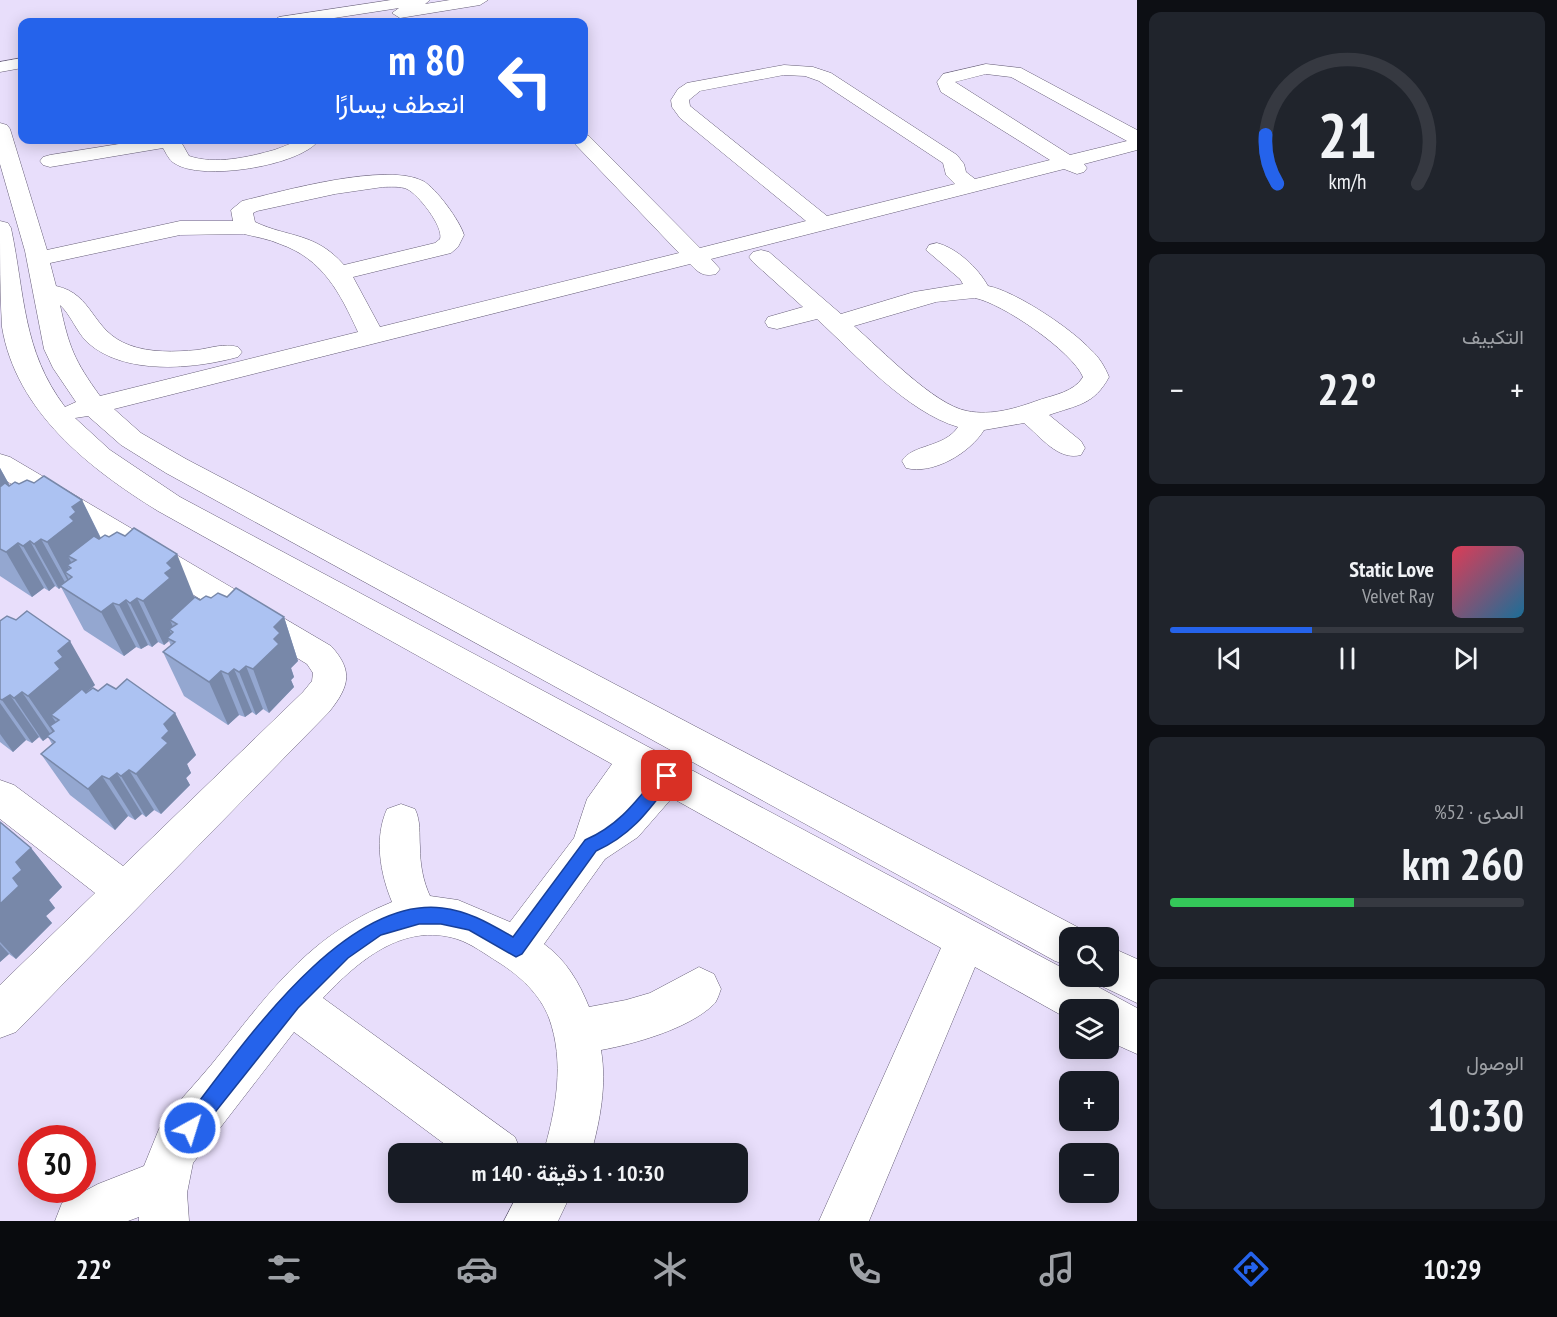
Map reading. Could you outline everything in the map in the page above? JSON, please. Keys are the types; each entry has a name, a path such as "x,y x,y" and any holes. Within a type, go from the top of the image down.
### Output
{"street":[{"path":"356,18 422,0"},
{"path":"318,18 480,0"},
{"path":"0,67 18,64"},
{"path":"1089,175 948,87 946,82 957,75 986,69 1015,72 1137,138"},
{"path":"823,224 687,114 681,107 680,100 685,93 706,84 784,70 817,73 950,159 954,164 956,175 971,186"},
{"path":"0,77 18,75"},
{"path":"0,129 37,255 51,330 66,368 103,415 146,448 1059,940"},
{"path":"50,161 148,144"},
{"path":"173,144 177,154 183,160 211,166 277,156 303,144"},
{"path":"586,144 702,263"},
{"path":"66,424 702,263 823,224 1137,144"},
{"path":"44,293 58,292 68,297 88,328 103,342 152,358 184,359 369,329 702,263 761,257 1137,162"},
{"path":"37,255 246,218 374,181 402,181 420,189 451,228 453,235 450,242 442,248 340,273"},
{"path":"246,218 303,245 326,259 340,273 369,329"},
{"path":"0,228 7,327 44,397 66,424 116,470 160,499 1076,999"},
{"path":"937,250 970,275 978,291"},
{"path":"761,257 828,316 927,403 940,412 974,422 997,422 1080,395 1090,388 1096,377 1092,364 1080,351 1006,300 978,291 950,291 828,316 777,322"},
{"path":"103,415 191,381 369,329"},
{"path":"51,330 73,350 104,366 145,376 191,381"},
{"path":"1028,412 1071,448"},
{"path":"916,461 956,447 968,436 974,422"},
{"path":"0,464 319,655 328,664 331,677 327,690 322,696 0,1016"},
{"path":"516,948 591,846 628,823 652,768"},
{"path":"0,797 125,892"},
{"path":"401,821 399,838 403,877 409,897 419,916"},
{"path":"80,1221 115,1201 164,1203 176,1146 291,1002 324,967 375,929 419,916 441,916 472,923 516,948 541,968 555,984 565,1001 577,1031 580,1062 578,1114 570,1143"},
{"path":"844,1221 966,939"},
{"path":"1119,973 1137,982"},
{"path":"577,1031 632,1023 658,1014 699,989"},
{"path":"291,1002 483,1143"},
{"path":"1119,1022 1137,1032"},
{"path":"529,1221 541,1203"}],"building":[{"path":"44,476 82,500 72,507 76,512 70,517 74,521 47,542 41,539 34,544 30,541 23,546 18,543 6,552 0,549 0,487 5,483 9,486 15,482 19,484 27,480 34,483"},
{"path":"134,528 177,554 167,563 172,568 165,573 170,578 143,601 137,598 130,603 126,600 119,605 113,603 101,612 60,586 72,577 65,572 71,568 67,565 76,560 68,556 94,536 99,539 117,532 125,536"},
{"path":"236,588 284,617 274,627 280,633 274,639 279,644 253,669 246,666 239,672 234,669 228,674 221,671 209,682 163,652 175,642 167,638 173,632 169,629 177,624 170,620 195,597 200,600 206,596 211,598 218,593 227,597"},
{"path":"27,611 70,641 58,651 63,657 55,663 60,669 28,696 22,692 14,698 10,695 2,700 0,699 0,621 7,616 16,620"},
{"path":"127,679 175,713 164,724 169,731 162,738 168,743 136,774 129,770 121,776 117,773 109,779 102,776 88,789 41,754 55,742 47,736 54,731 50,726 59,720 51,715 82,689 86,693 93,688 98,691 107,684 116,689"},
{"path":"0,822 31,848 16,862 22,870 13,878 19,886 0,904"}],"route":[{"path":"190,1128 291,1002 324,967 342,952 375,929 419,916 457,918 472,923 516,948 591,846 617,832 628,823 667,776"}]}
